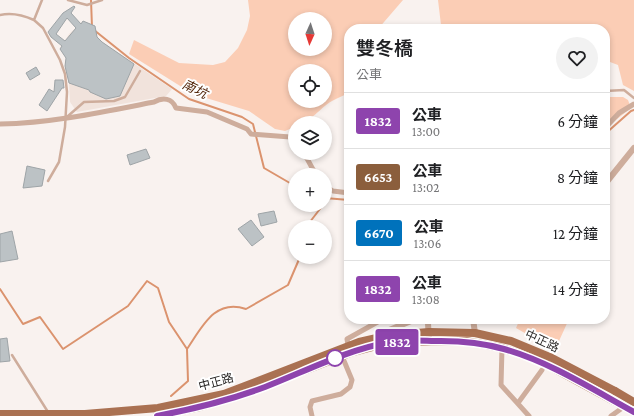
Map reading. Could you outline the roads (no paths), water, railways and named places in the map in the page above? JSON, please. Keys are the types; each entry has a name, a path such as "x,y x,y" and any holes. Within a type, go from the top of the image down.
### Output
{"main road":[{"name":"中正路","path":"157,416 200,407 247,393 342,356 392,342 475,333 511,340 552,358 634,401"},
{"name":"中正路","path":"0,414 138,411 224,394 348,345 390,335 466,341 502,348 542,362 634,412"}],"street":[{"path":"0,124 27,124 65,119 168,99 174,102 176,108 207,112 247,129 251,134 260,133 288,137"},
{"path":"610,123 619,113 634,104"},
{"path":"610,178 634,148"},
{"path":"332,190 344,193"},
{"path":"348,345 347,340 374,324"},
{"path":"362,341 404,324"},
{"path":"428,324 429,337"},
{"path":"474,324 475,333"},
{"path":"502,348 501,384 504,390 529,416"},
{"path":"312,416 310,407 312,401 335,396 350,387 352,380 342,356"},
{"path":"518,403 542,370"},
{"path":"611,416 634,401"}],"lane":[{"path":"34,20 42,0"},
{"path":"68,0 87,5 95,4 102,0"},
{"path":"0,15 8,13 24,15 34,20 43,28 65,74 67,92 59,162 48,181"},
{"path":"65,119 84,102 114,101 125,96 140,71"},
{"path":"610,91 624,90 634,98"},
{"path":"12,355 49,414"}],"waterway":[{"name":"南坑","path":"91,0 92,27"},
{"name":"南坑","path":"94,30 129,58 189,99 242,117 253,124 264,168 288,182"},
{"name":"南坑","path":"610,130 634,110"},
{"name":"南坑","path":"332,199 344,200"},
{"path":"311,220 318,212"},
{"path":"0,289 23,324 40,317 63,349 128,306 147,281 158,288 169,322 187,349 210,317 218,311 226,308 235,307 246,309 288,285 297,264"},
{"path":"171,396 188,381 187,349"}]}
